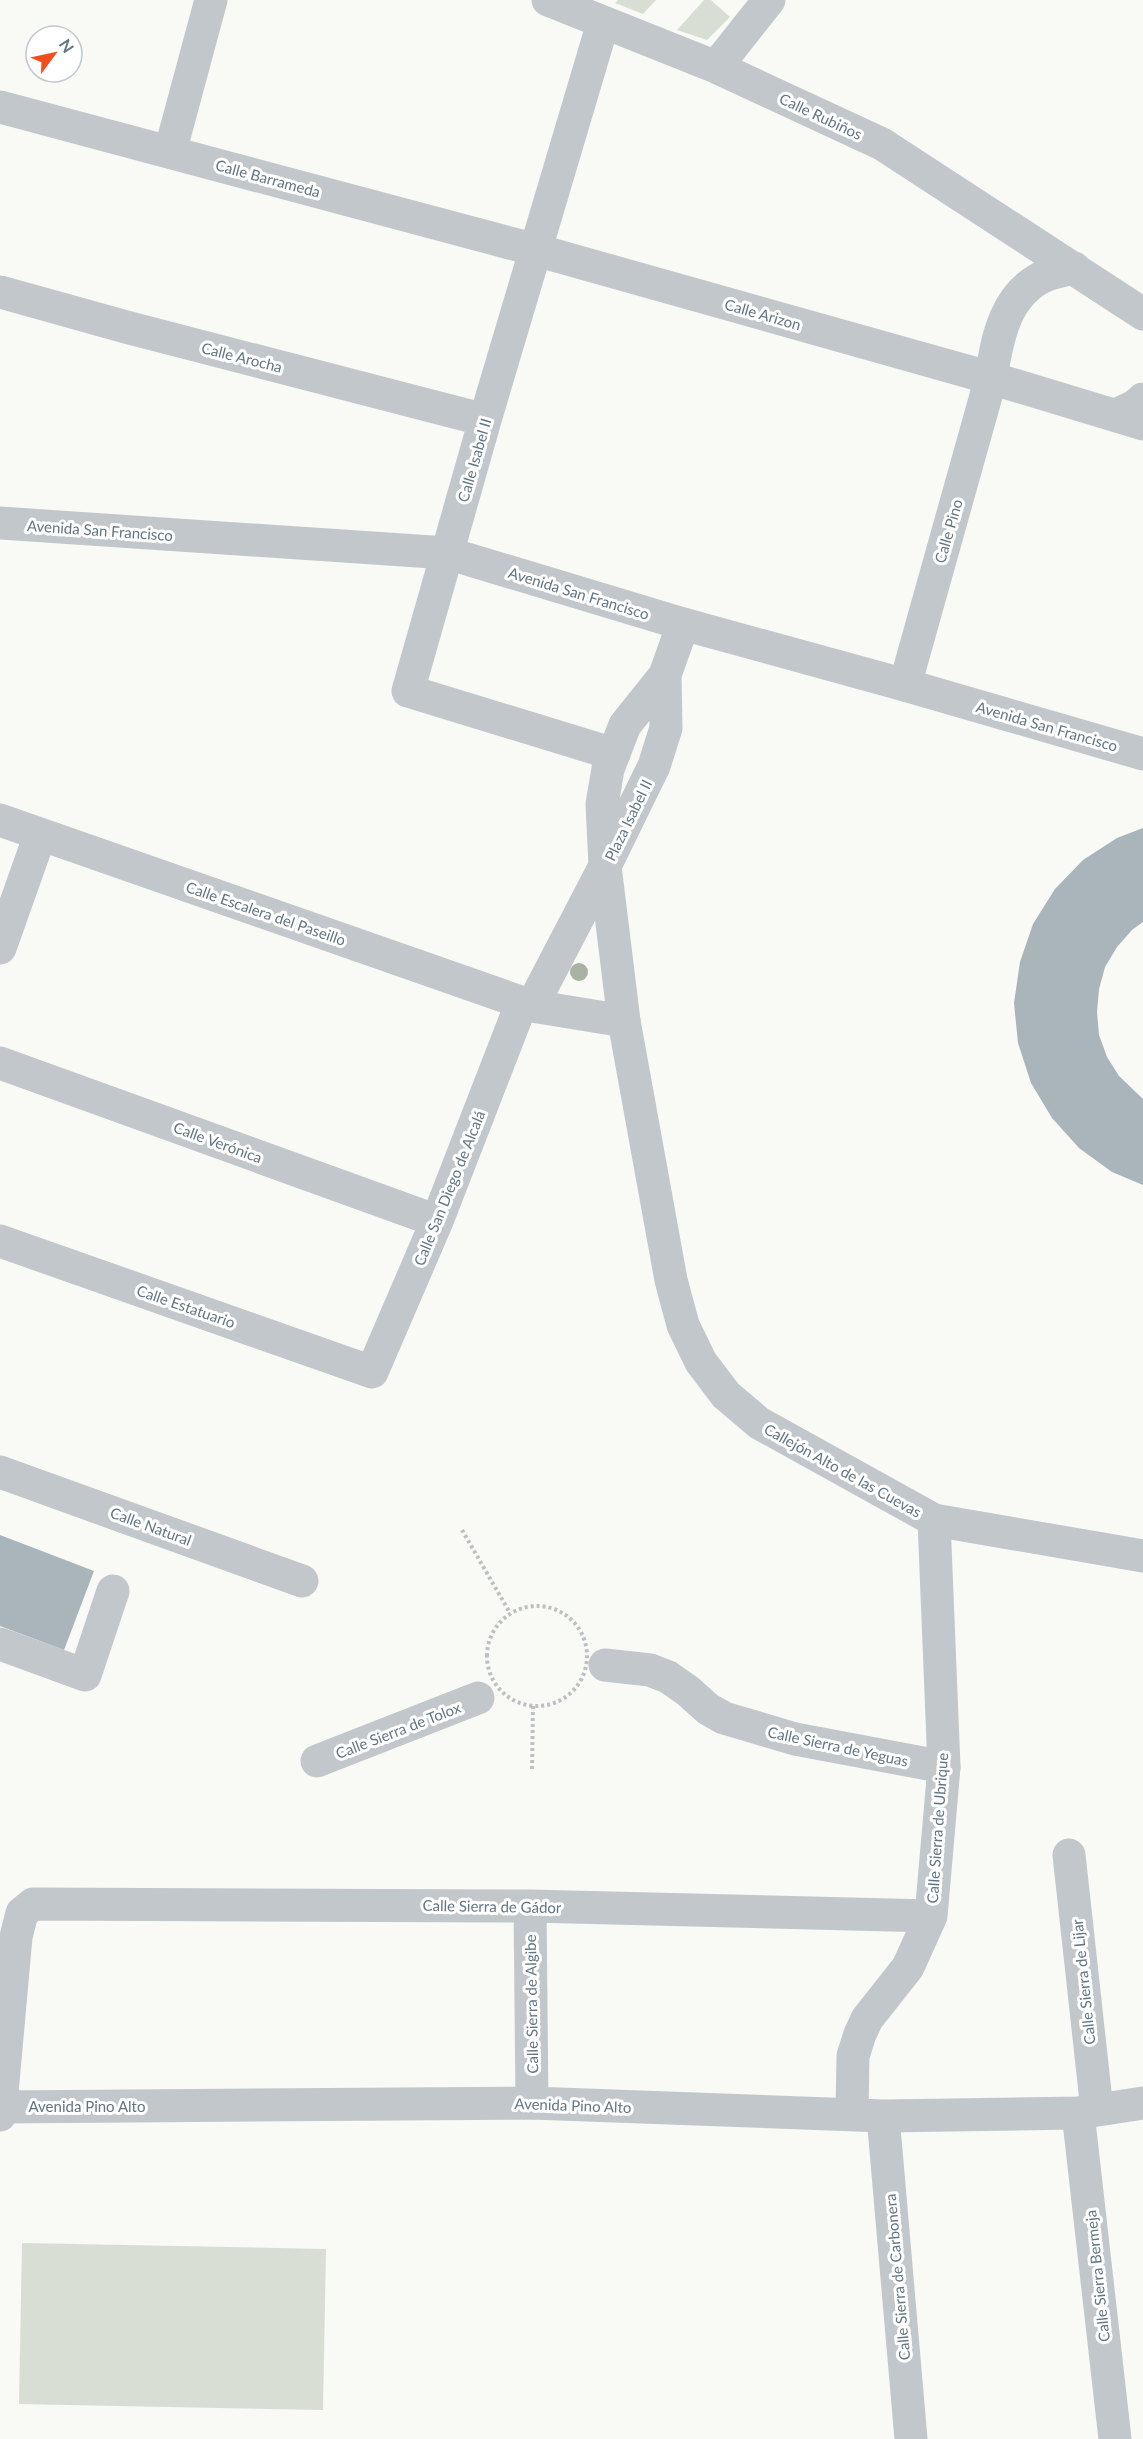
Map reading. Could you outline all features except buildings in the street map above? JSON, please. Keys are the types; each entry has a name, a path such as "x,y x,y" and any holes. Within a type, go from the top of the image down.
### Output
{"street":[{"path":"170,152 211,0"},
{"path":"716,67 769,0"},
{"name":"Calle Rubiños","path":"578,9 716,67 882,144 1143,314"},
{"name":"Calle Isabel II","path":"578,9 536,250 408,692 614,754"},
{"name":"Calle Barrameda","path":"0,107 536,250"},
{"name":"Calle Arizon","path":"536,250 991,378 1134,413"},
{"name":"Calle Pino","path":"905,685 991,378 997,339 1012,302 1031,284 1047,275 1074,268"},
{"name":"Calle Arocha","path":"0,292 486,420"},
{"name":"Avenida San Francisco","path":"0,523 447,553 683,624 1143,754"},
{"name":"Plaza Isabel II","path":"605,866 602,804 608,769 625,725 665,675 683,624"},
{"name":"Plaza Isabel II","path":"605,866 654,766 666,728 665,675"},
{"name":"Calle Escalera del Paseillo","path":"0,820 527,1004"},
{"path":"0,948 40,834"},
{"path":"605,866 527,1004 624,1021"},
{"name":"Callejón Alto de las Cuevas","path":"605,866 624,1021 671,1280 683,1325 701,1362 726,1395 759,1423 934,1520 1143,1556"},
{"name":"Calle San Diego de Alcalá","path":"372,1372 527,1004"},
{"name":"Calle Verónica","path":"0,1063 436,1221"},
{"name":"Calle Estatuario","path":"0,1241 372,1372"},
{"name":"Calle Natural","path":"0,1472 302,1581"},
{"name":"Calle Sierra de Ubrique","path":"868,2115 853,2056 867,2019 908,1967 931,1916 944,1767 934,1520"},
{"path":"0,1644 84,1675 113,1591"},
{"name":"Calle Sierra de Yeguas","path":"605,1665 641,1669 668,1677 708,1709 724,1718 795,1739 944,1767"},
{"name":"Calle Sierra de Tolox","path":"317,1761 478,1698"},
{"name":"Calle Sierra de Lijar","path":"1069,1854 1088,2112"},
{"name":"Calle Sierra de Gádor","path":"1,2111 16,1937 22,1914 33,1904 530,1906 931,1916"},
{"name":"Calle Sierra de Algibe","path":"530,1906 532,2103"},
{"name":"Avenida Pino Alto","path":"1,2111 532,2103 868,2115 1088,2112 1143,2103"},
{"name":"Calle Sierra Bermeja","path":"1088,2112 1115,2439"},
{"name":"Calle Sierra de Carbonera","path":"868,2115 911,2439"}],"path":[{"path":"462,1530 510,1613"},
{"path":"526,1606 542,1606 558,1611 571,1620 582,1633 586,1648 586,1665 573,1691 561,1700 547,1705 533,1706 520,1703 497,1687 489,1672 486,1655 490,1639 498,1624 510,1613 526,1606"},
{"path":"532,1769 533,1706"}],"shaded area":[{"path":"618,0 656,0 643,14 615,3"},
{"path":"704,0 711,0 730,17 707,40 677,30"},
{"path":"22,2243 326,2249 323,2410 19,2404"}]}
